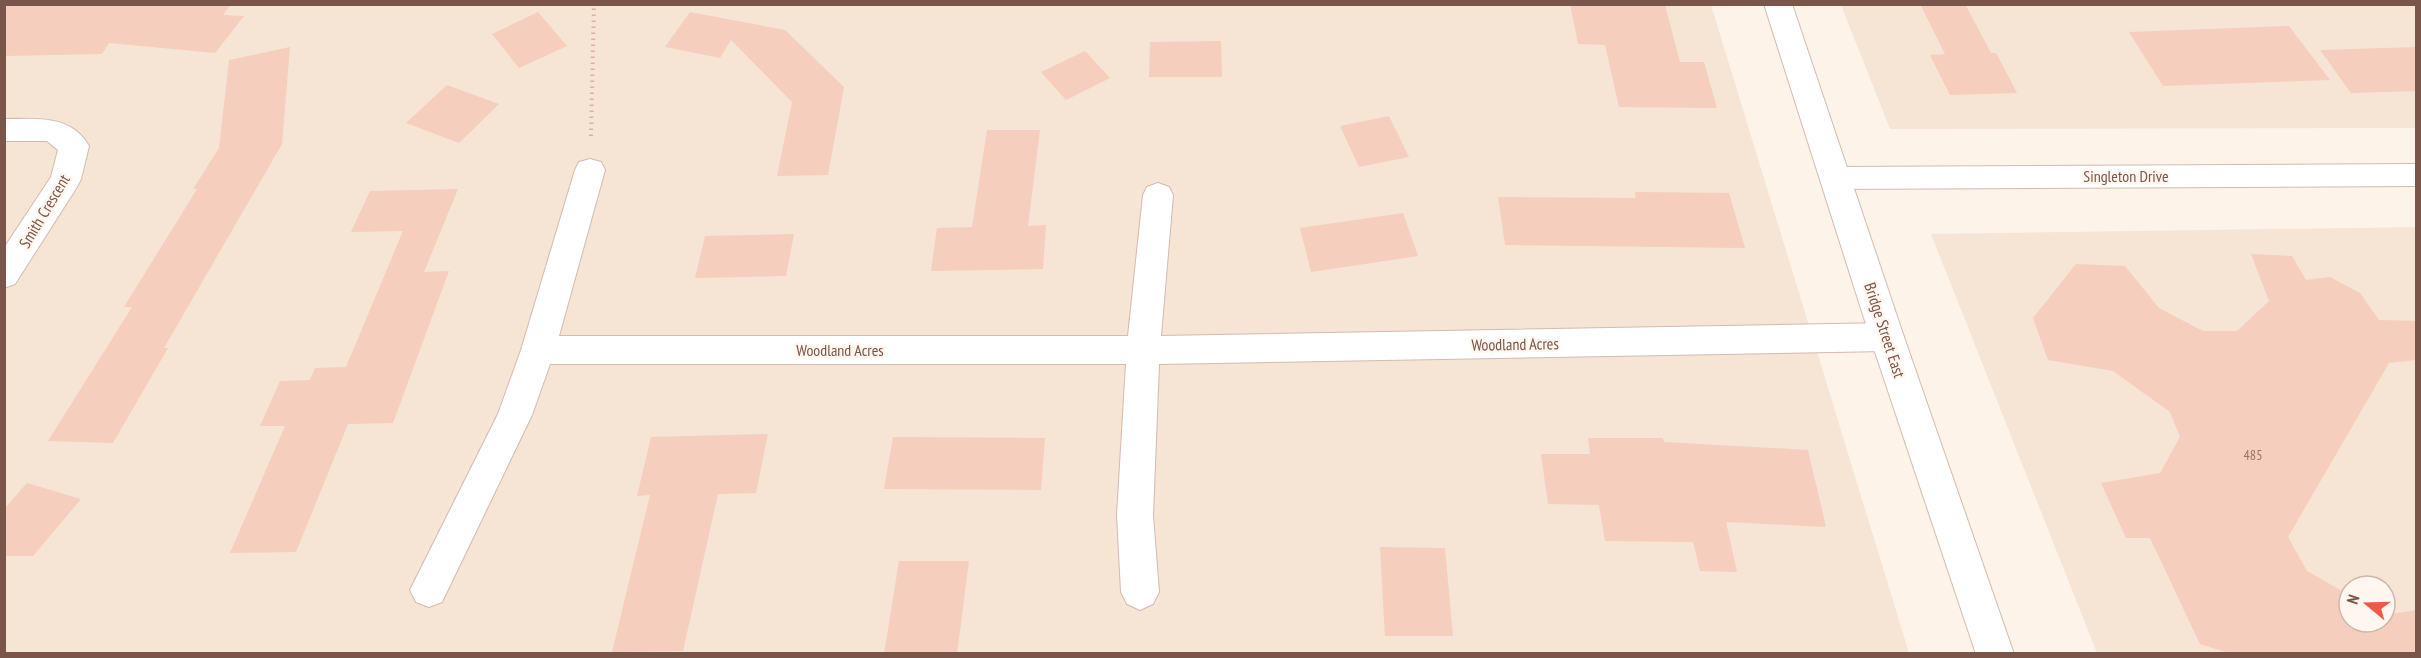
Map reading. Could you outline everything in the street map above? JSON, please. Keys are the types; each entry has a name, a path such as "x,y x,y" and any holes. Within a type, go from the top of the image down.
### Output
{"street":[{"name":"Bridge Street East","path":"1778,4 1887,338 1995,654"},
{"name":"Smith Crescent","path":"4,130 54,130 74,146 66,179 4,275"},
{"path":"429,590 515,415 538,350 590,170"},
{"name":"Singleton Drive","path":"1836,178 2416,175"},
{"path":"1140,592 1135,515 1143,351 1158,195"},
{"name":"Woodland Acres","path":"538,350 1143,351 1887,338"}],"path":[{"path":"590,170 594,4"}],"shaded area":[{"path":"4,5 1711,5 1909,653 5,653"},
{"path":"1841,5 2416,5 2416,128 1890,129"},
{"path":"2416,227 2416,653 2097,653 1931,234"}],"building":[{"path":"4,4 231,4 223,15 244,16 215,53 109,43 102,54 4,56"},
{"path":"1570,4 1665,5 1680,62 1704,62 1717,108 1619,107 1605,45 1578,44"},
{"path":"1920,4 1965,4 1991,53 1996,53 2017,93 1950,95 1930,55 1945,54"},
{"path":"538,12 567,46 519,68 492,34"},
{"path":"690,12 785,30 844,87 828,175 777,176 792,102 731,40 720,58 665,47"},
{"path":"2289,26 2330,80 2163,86 2129,32"},
{"path":"1221,41 1222,77 1149,77 1150,42"},
{"path":"290,47 282,144 164,348 168,348 113,443 48,441 132,307 124,307 197,189 193,189 219,148 229,60"},
{"path":"2416,47 2416,91 2351,93 2320,50"},
{"path":"1085,51 1110,78 1066,100 1041,72"},
{"path":"447,85 499,104 459,143 406,123"},
{"path":"1389,116 1409,157 1359,167 1340,126"},
{"path":"987,130 1040,130 1028,226 1046,225 1043,269 931,271 937,228 972,227"},
{"path":"458,189 424,272 449,271 393,423 348,424 296,552 230,553 285,426 260,426 280,381 310,380 315,368 346,367 403,231 351,232 370,191"},
{"path":"1635,192 1729,193 1745,248 1505,245 1498,197 1636,198"},
{"path":"1403,213 1418,256 1311,272 1300,228"},
{"path":"794,234 786,276 695,278 705,236"},
{"path":"2251,254 2292,256 2306,280 2330,277 2360,293 2379,320 2416,321 2416,360 2389,363 2288,537 2307,571 2337,588 2337,634 2397,634 2397,613 2416,610 2416,654 2232,654 2200,644 2150,538 2126,538 2101,483 2160,473 2180,437 2170,412 2113,371 2048,360 2033,318 2076,264 2125,266 2159,308 2203,331 2237,331 2269,301"},
{"path":"768,434 756,493 718,494 683,651 612,652 650,495 637,496 651,437"},
{"path":"893,437 1045,438 1041,490 884,489"},
{"path":"1588,438 1663,438 1664,442 1808,450 1826,527 1726,522 1737,572 1700,571 1693,542 1605,541 1599,505 1548,504 1541,454 1590,454"},
{"path":"27,483 81,499 33,556 4,556 4,509"},
{"path":"1380,547 1445,548 1453,636 1385,636"},
{"path":"899,561 969,561 957,654 884,654"}]}
